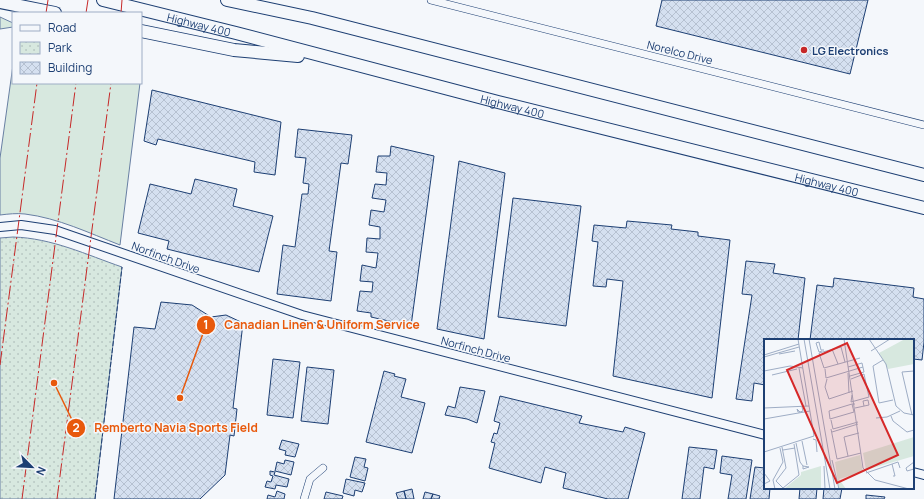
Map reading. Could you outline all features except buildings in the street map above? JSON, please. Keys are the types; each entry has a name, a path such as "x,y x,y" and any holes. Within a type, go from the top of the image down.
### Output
{"highway":[{"name":"Highway 400","path":"102,0 236,33 498,102 924,208"},
{"path":"228,0 312,18 924,175"},
{"path":"264,0 312,18"},
{"path":"0,2 50,12"},
{"path":"142,31 234,50 334,60"}],"street":[{"name":"Norelco Drive","path":"431,0 924,125"},
{"name":"Norfinch Drive","path":"0,227 21,225 55,230 302,315 764,435"},
{"path":"304,499 310,479 323,468"},
{"path":"914,472 924,475"}],"green space":[{"path":"0,17 12,23 12,27 0,29"},
{"path":"12,72 12,84 140,84 120,245 73,226 37,216 22,214 0,215 0,158"},
{"path":"13,237 42,240 82,252 122,267 95,499 0,499 0,238"}],"fence":[{"path":"95,499 122,267"}],"power":[{"path":"46,12 48,0"},
{"path":"86,12 88,0"},
{"path":"121,12 122,0"},
{"path":"0,365 37,84"},
{"path":"22,499 76,84"},
{"path":"57,499 111,84"}],"place":[{"name":"LG Electronics","path":"804,50"},
{"name":"Remberto Navia Sports Field","path":"54,383"},
{"name":"Canadian Linen & Uniform Service","path":"180,398"}]}
